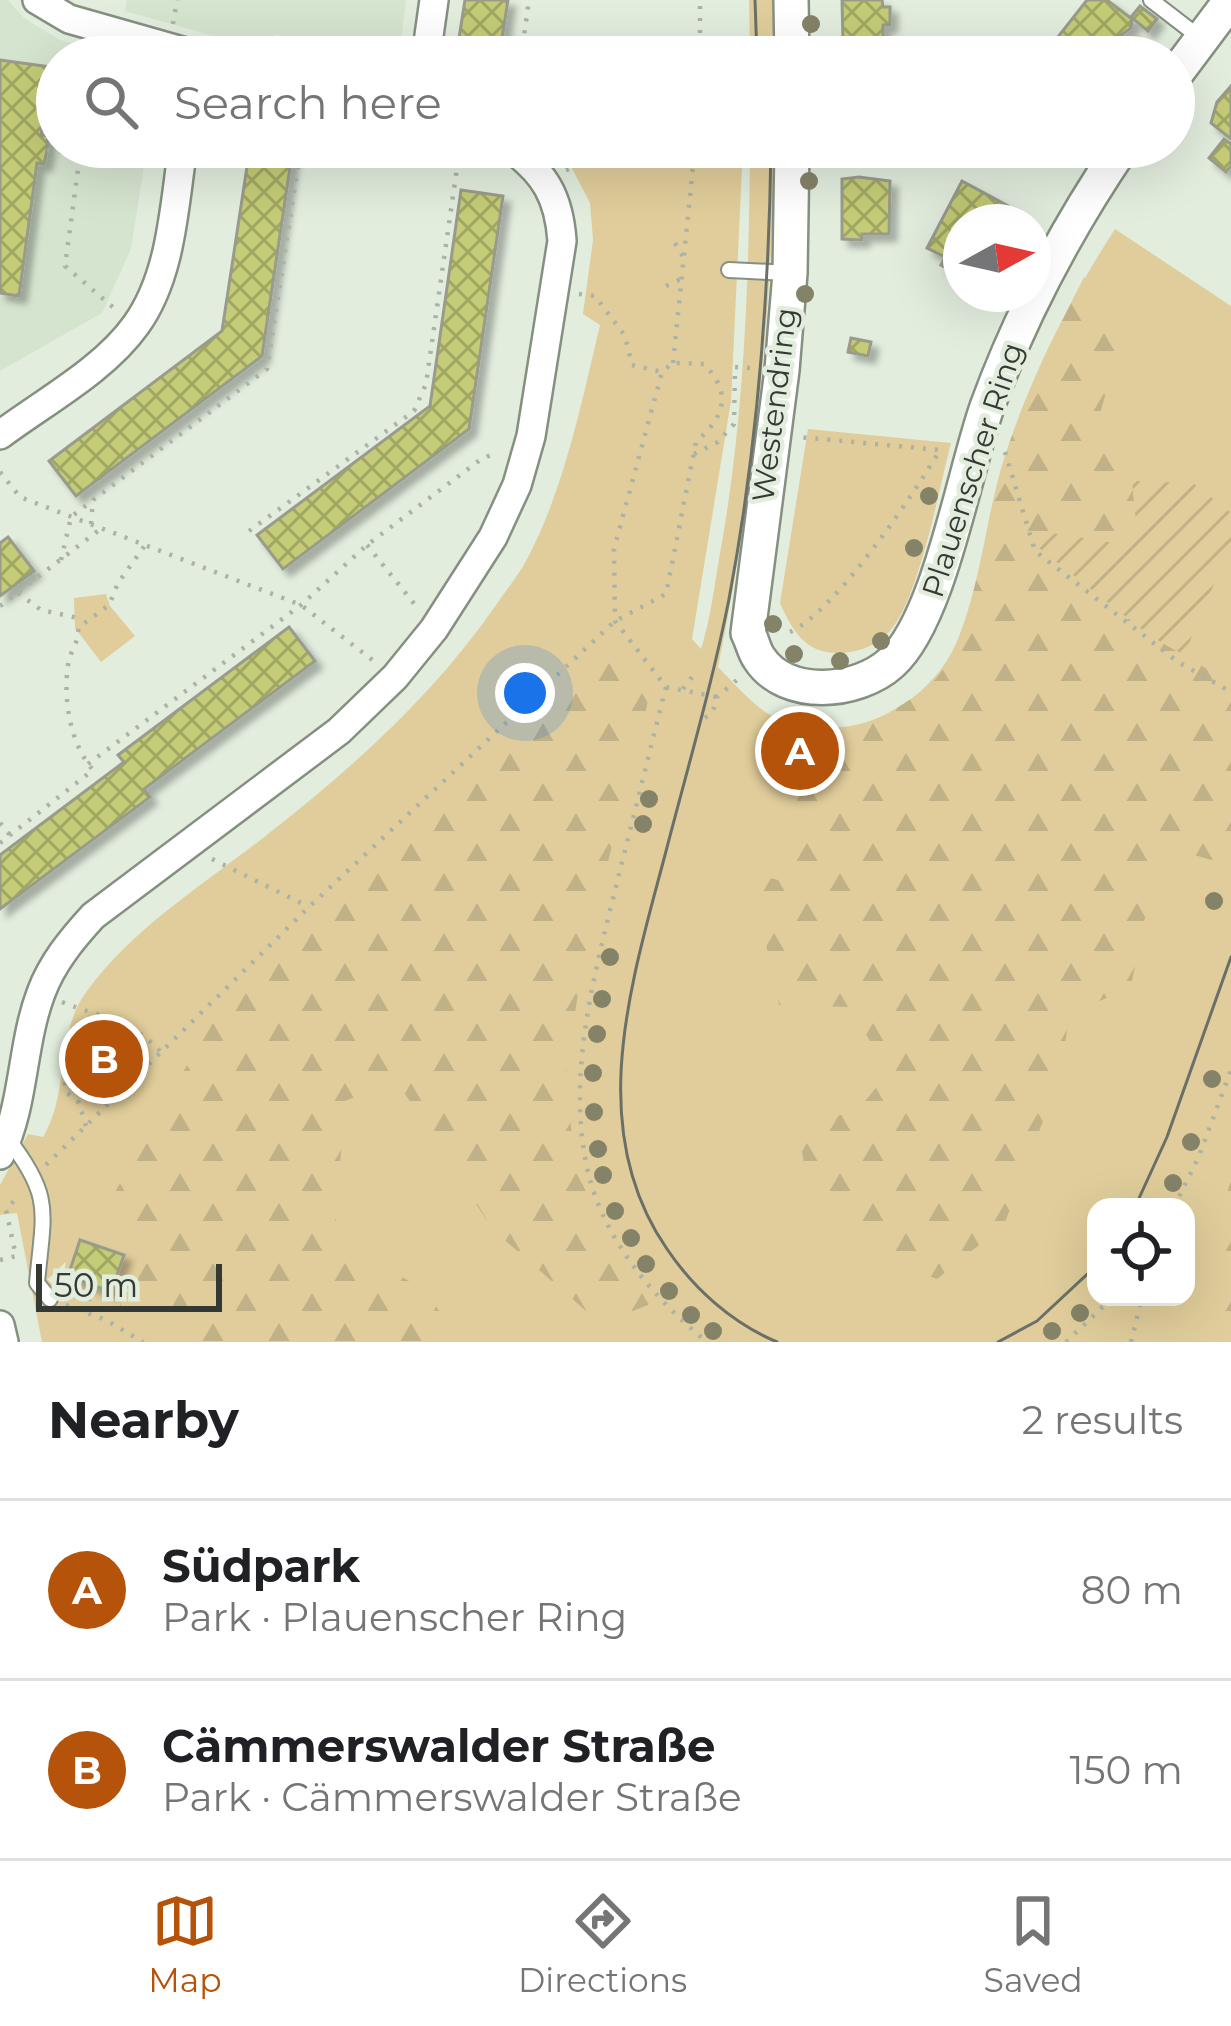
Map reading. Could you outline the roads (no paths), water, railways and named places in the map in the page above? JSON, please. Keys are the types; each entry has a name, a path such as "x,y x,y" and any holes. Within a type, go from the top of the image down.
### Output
{"street":[{"path":"37,0 69,20 126,36"},
{"path":"429,36 434,0"},
{"path":"791,0 792,36"},
{"path":"1195,49 1231,0"},
{"path":"0,435 111,352 136,325 153,296 167,249 180,168"},
{"path":"4,1147 40,994 65,947 93,916 339,731 395,677 434,629 493,537 517,485 531,436 556,290 561,228 546,179 533,168"},
{"name":"Westendring","path":"749,669 750,598 782,370 792,168"},
{"name":"Plauenscher Ring","path":"749,669 801,686 835,686 872,675 892,663 911,637 927,610 970,458 1006,359 1076,218 1108,168"},
{"path":"0,1325 4,1342"}],"lane":[{"path":"1151,0 1202,40"},
{"path":"729,270 790,273"},
{"path":"4,1147 36,1175 45,1223 37,1283 50,1299"}],"tram line":[{"path":"755,0 756,36"},
{"path":"770,168 760,374 739,543 715,663 639,954 622,1055 621,1106 627,1155 642,1203 667,1249 715,1303 777,1342"},
{"path":"1139,1198 1167,1137 1231,957"},
{"path":"998,1342 1037,1321 1087,1274"}],"place":[{"name":"Südpark","path":"800,751"},
{"name":"Cämmerswalder Straße","path":"104,1059"}]}
